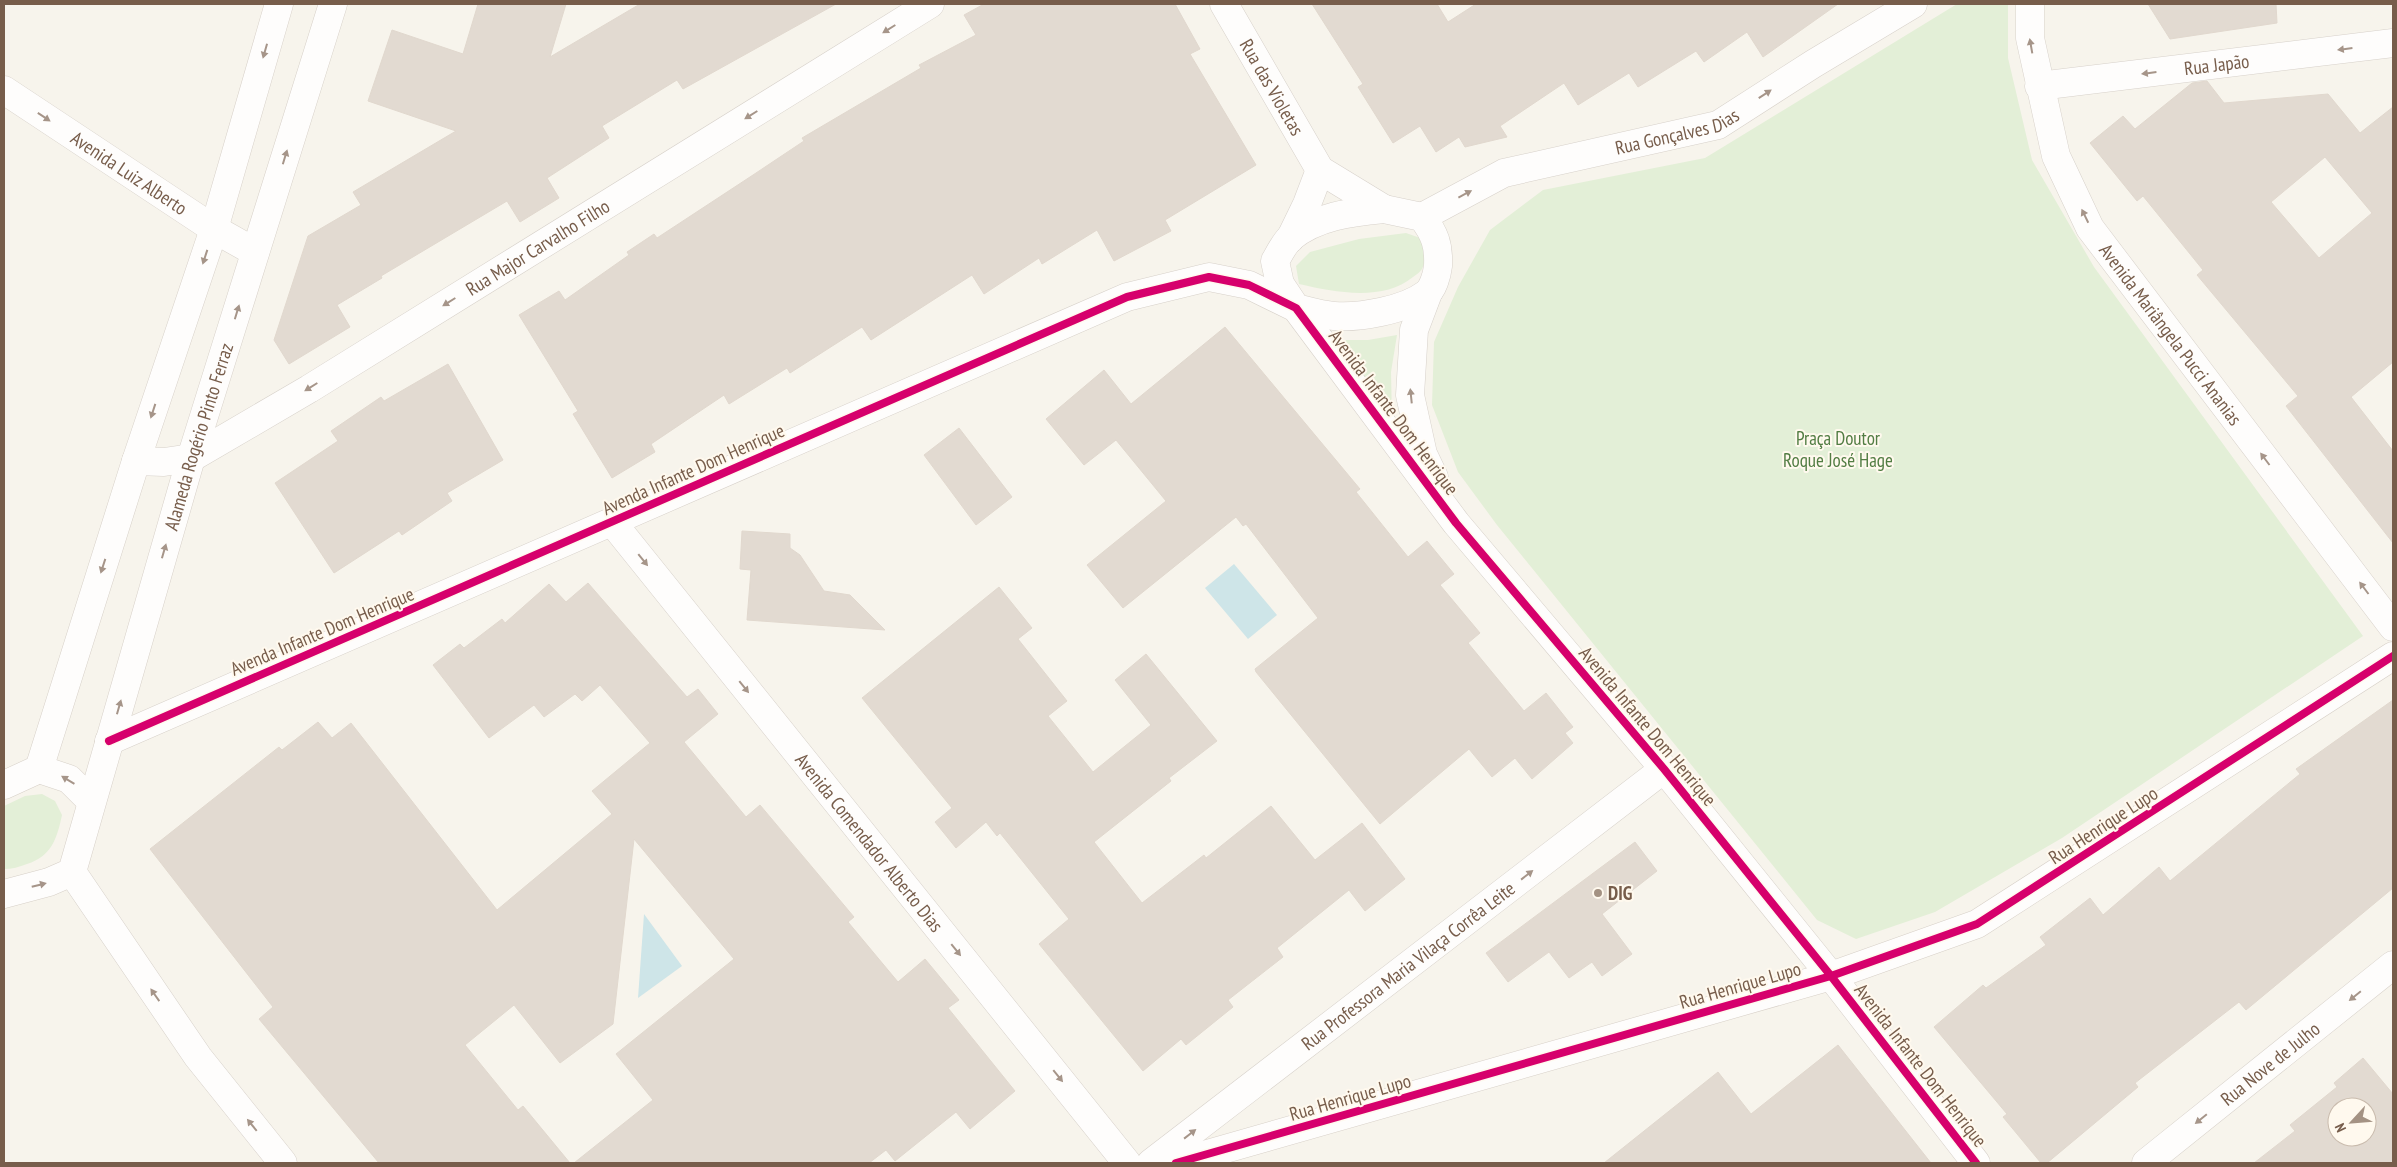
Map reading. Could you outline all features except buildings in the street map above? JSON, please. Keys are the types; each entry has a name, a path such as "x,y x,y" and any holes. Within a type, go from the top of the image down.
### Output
{"street":[{"path":"38,769 136,461 214,229 279,4"},
{"name":"Alameda Rogério Pinto Ferraz","path":"72,872 191,458 333,4"},
{"name":"Rua Major Carvalho Filho","path":"136,461 164,462 191,458 300,394 930,4"},
{"name":"Rua das Violetas","path":"1224,4 1320,170 1384,209"},
{"name":"Rua Gonçalves Dias","path":"1422,217 1504,173 1718,125 1813,64 1913,4"},
{"name":"Avenida Mariângela Pucci Ananias","path":"2030,4 2030,38 2039,86 2056,156 2090,228 2393,627"},
{"name":"Rua Japão","path":"2039,86 2393,43"},
{"name":"Avenida Luiz Alberto","path":"4,90 214,229 255,252"},
{"path":"1290,239 1318,222 1350,212 1384,209 1422,217 1434,232 1438,259 1437,275 1428,293 1405,305 1377,313 1334,316 1296,308 1280,284 1275,261 1290,239 1307,204 1320,170"},
{"name":"Avenda Infante Dom Henrique","path":"109,741 1127,297 1209,277 1249,285 1296,308"},
{"name":"Avenida Infante Dom Henrique","path":"1428,293 1414,330 1410,395 1423,454 1456,523"},
{"name":"Avenida Infante Dom Henrique","path":"1296,308 1456,523 1664,769 1831,976 1976,1163"},
{"name":"Avenida Comendador Alberto Dias","path":"612,522 1128,1163"},
{"name":"Rua Henrique Lupo","path":"1176,1163 1831,976 1977,924 2393,656"},
{"path":"4,785 38,769 69,778 91,801"},
{"name":"Rua Professora Maria Vilaça Corrêa Leite","path":"1151,1163 1664,769"},
{"path":"4,894 50,882 72,872 198,1057 283,1163"},
{"name":"Rua Nove de Julho","path":"2146,1163 2393,965"}],"green space":[{"name":"Praça Doutor Roque José Hage","path":"1957,4 2008,4 2008,58 2032,160 2094,267 2363,636 2062,838 1935,912 1856,939 1817,920 1497,525 1458,472 1432,405 1434,342 1458,287 1490,230 1543,190 1705,158"},
{"path":"1406,233 1423,239 1425,258 1422,269 1401,285 1387,290 1358,293 1327,290 1299,284 1296,266 1310,252 1359,239"},
{"path":"1397,335 1391,372 1392,419 1330,340 1368,340"},
{"path":"42,794 55,801 62,815 52,845 48,851 35,861 18,867 4,869 4,806 25,796"}],"water":[{"path":"1234,564 1277,615 1248,639 1205,588"},
{"path":"644,914 682,966 638,998"}],"cycle path":[{"path":"109,741 1127,297 1209,277 1249,285 1296,308 1456,523 1664,769 1831,976 1976,1163"},
{"path":"1176,1163 1831,976 1977,924 2393,656"}],"place":[{"name":"DIG","path":"1598,893"}]}
